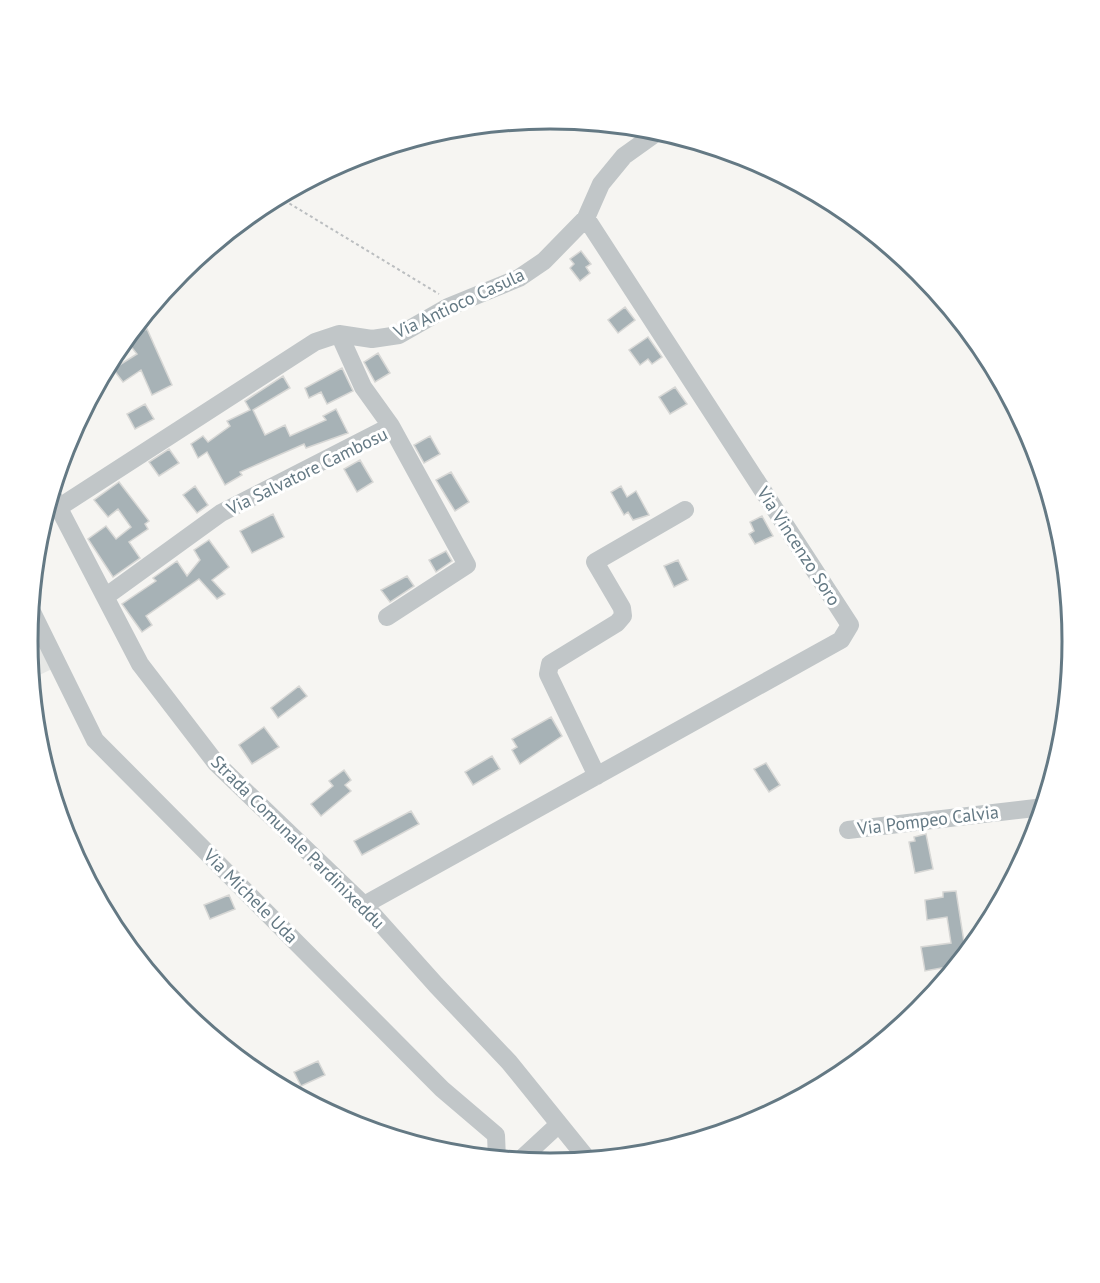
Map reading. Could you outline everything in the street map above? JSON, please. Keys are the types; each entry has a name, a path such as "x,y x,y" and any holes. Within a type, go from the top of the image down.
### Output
{"street":[{"name":"Via Antioco Casula","path":"58,498 315,342 339,334 372,339 399,335 448,307 519,278 544,261 586,218 601,184 624,156 648,139"},
{"name":"Via Vincenzo Soro","path":"364,905 841,640 850,625 586,218"},
{"path":"339,334 363,387 391,426"},
{"name":"Via Salvatore Cambosu","path":"105,597 221,513 391,426 467,565 387,617"},
{"name":"Strada Comunale Pardinixeddu","path":"57,503 140,664 216,763 364,905 509,1062 583,1153"},
{"path":"597,776 548,674 550,664 617,623 623,616 622,608 595,562 685,510"},
{"name":"Via Michele Uda","path":"38,625 95,740 442,1089 496,1134 497,1151"},
{"name":"Via Pompeo Calvia","path":"848,830 1034,808"},
{"path":"527,1153 559,1124"}],"path":[{"path":"287,202 440,295 448,307"}],"shaded area":[{"path":"38,638 52,669 39,675"}],"building":[{"path":"581,251 591,264 586,267 590,273 580,281 570,268 574,264 570,259"},
{"path":"625,307 635,320 618,333 608,320"},
{"path":"147,329 172,385 152,395 141,370 123,382 115,371 118,366 137,354 131,347 142,331"},
{"path":"648,337 662,357 652,364 648,359 640,365 629,350"},
{"path":"378,353 390,373 375,382 364,362"},
{"path":"342,368 353,391 327,404 321,392 309,398 305,388"},
{"path":"283,376 290,388 253,410 265,435 285,425 290,436 326,420 323,416 336,409 348,433 306,448 304,444 240,472 242,475 225,485 207,452 198,458 191,444 203,436 208,442 230,426 227,421 250,410 245,401"},
{"path":"675,387 687,404 670,414 659,397"},
{"path":"145,404 154,419 135,429 127,414"},
{"path":"430,436 440,454 424,463 414,445"},
{"path":"169,449 179,463 159,476 149,462"},
{"path":"360,460 373,482 357,492 344,469"},
{"path":"451,472 469,502 455,511 436,480"},
{"path":"119,482 149,521 145,524 148,529 129,542 140,558 113,577 88,539 106,526 116,539 131,527 118,509 108,517 94,500"},
{"path":"195,486 208,505 197,513 183,495"},
{"path":"621,486 627,497 636,491 649,515 633,520 628,512 624,515 611,492"},
{"path":"273,514 284,537 252,553 240,531"},
{"path":"762,516 773,536 755,544 749,534 754,531 750,522"},
{"path":"209,540 229,567 212,580 225,594 217,599 199,579 146,616 152,625 142,632 122,604 156,581 153,578 177,561 187,576 200,560 194,550"},
{"path":"446,551 452,561 436,572 429,560"},
{"path":"678,560 688,580 674,587 664,566"},
{"path":"407,576 414,586 390,602 381,590"},
{"path":"299,686 307,696 278,718 271,708"},
{"path":"551,717 562,736 520,764 512,750 517,747 512,739"},
{"path":"264,727 279,747 252,764 239,745"},
{"path":"492,756 500,769 473,785 465,772"},
{"path":"766,763 780,785 769,792 754,769"},
{"path":"344,770 351,780 345,785 351,791 321,816 311,804 333,786 329,781"},
{"path":"411,811 419,824 362,855 354,841"},
{"path":"926,834 933,869 915,873 909,842 915,841 914,837"},
{"path":"956,891 964,943 945,967 925,971 921,947 951,943 947,917 927,920 925,900 943,897 943,892"},
{"path":"229,895 235,909 210,919 204,905"},
{"path":"318,1061 325,1075 301,1086 294,1072"}]}
